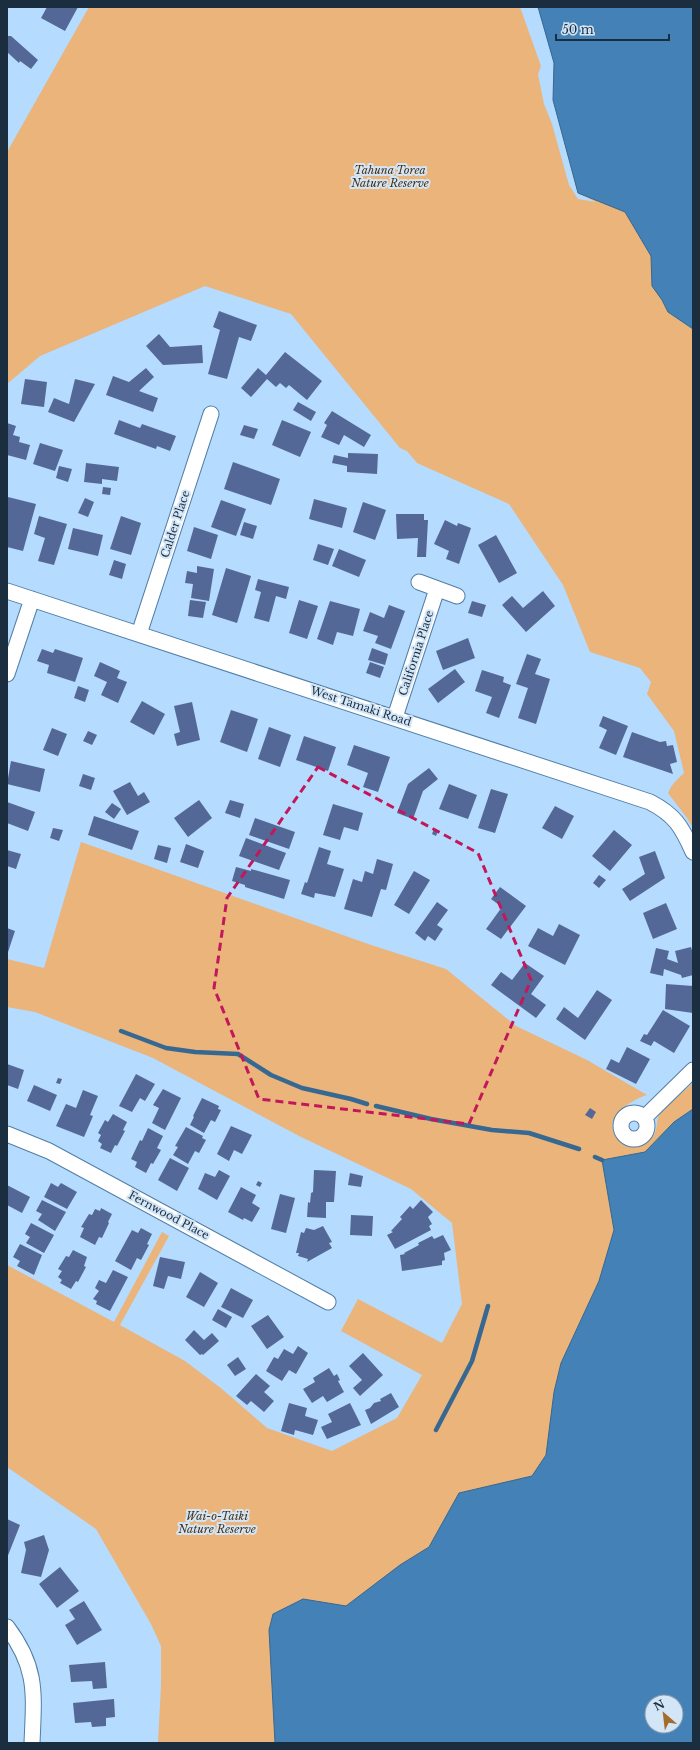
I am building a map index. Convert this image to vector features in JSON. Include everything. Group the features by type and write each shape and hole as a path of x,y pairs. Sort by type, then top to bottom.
{"street":[{"name":"Calder Place","path":"139,634 210,414"},
{"path":"419,582 457,596"},
{"name":"California Place","path":"394,717 437,589"},
{"name":"West Tāmaki Road","path":"7,591 650,802 669,813 677,822 685,834 693,852"},
{"path":"7,674 32,599"},
{"path":"644,1118 693,1070"},
{"name":"Fernwood Place","path":"7,1134 56,1155 328,1302"},
{"path":"7,1626 25,1654 31,1676 34,1696 32,1743"}],"highlighted area":[{"path":"318,767 478,853 531,980 469,1124 259,1099 214,988 227,898"}],"green space":[{"name":"Tahuna Torea Nature Reserve","path":"89,7 520,7 541,66 538,74 544,104 552,124 569,185 578,199 596,202 578,193 553,100 554,63 538,7 693,7 693,828 668,793 673,784 684,773 674,731 647,694 651,682 640,668 590,652 563,585 509,504 417,463 407,451 400,448 291,314 205,286 40,356 7,384 7,152"},
{"name":"Wai-o-Taiki Nature Reserve","path":"81,842 371,945 446,969 516,1026 587,1060 647,1095 640,1097 626,1105 615,1117 613,1123 613,1130 617,1137 632,1147 645,1143 651,1138 655,1133 660,1113 693,1083 693,1743 158,1743 161,1686 161,1646 151,1624 96,1529 7,1467 7,1265 114,1322 162,1232 169,1236 120,1325 185,1361 222,1389 267,1428 332,1451 397,1418 422,1375 341,1331 358,1299 442,1343 462,1304 452,1223 411,1189 301,1137 153,1058 35,1012 7,1007 7,959 44,968"}],"water":[{"path":"538,7 693,7 693,329 668,312 652,286 651,256 625,212 578,193 553,100 554,63"},
{"path":"693,1109 693,1743 275,1743 269,1630 273,1614 303,1599 346,1606 400,1565 429,1547 459,1493 532,1476 546,1455 554,1392 561,1363 599,1281 614,1230 602,1160 645,1152 674,1122"}],"building":[{"path":"47,7 78,7 65,31 41,18"},
{"path":"7,36 11,36 38,60 31,69 20,61 19,63 7,52"},
{"path":"219,311 257,325 251,341 239,337 227,379 208,374 220,330 213,327"},
{"path":"159,334 170,347 202,345 203,363 163,365 146,346"},
{"path":"285,352 322,381 307,400 289,385 286,388 280,383 276,387 267,379 251,397 241,388 258,368 266,375"},
{"path":"146,368 154,377 139,391 158,398 153,412 106,395 113,376 129,382"},
{"path":"25,379 47,382 44,407 21,404"},
{"path":"75,379 95,384 74,422 48,412 54,398 69,404"},
{"path":"298,402 316,412 311,421 293,410"},
{"path":"332,411 371,435 364,447 344,435 339,445 321,437 327,425 324,423"},
{"path":"119,420 140,428 142,424 176,436 170,451 157,446 156,449 114,434"},
{"path":"282,420 311,432 300,457 272,445"},
{"path":"7,423 16,426 13,435 20,437 19,442 30,445 26,460 7,455"},
{"path":"244,425 258,429 254,439 240,435"},
{"path":"40,443 63,450 55,471 33,464"},
{"path":"348,453 378,454 377,474 347,472 347,466 332,463 334,455 348,458"},
{"path":"233,462 280,479 271,505 224,489"},
{"path":"86,463 119,467 117,481 102,479 102,484 84,482"},
{"path":"59,466 72,469 68,482 56,478"},
{"path":"103,487 111,488 110,495 102,494"},
{"path":"8,497 36,504 23,551 7,547"},
{"path":"85,498 94,502 88,517 78,513"},
{"path":"314,499 347,508 342,528 309,519"},
{"path":"221,500 246,509 236,536 211,527"},
{"path":"363,502 386,510 375,540 353,532"},
{"path":"396,514 424,514 424,520 428,520 426,557 417,557 418,538 397,539"},
{"path":"39,516 67,524 54,565 38,561 45,538 34,534"},
{"path":"121,516 141,523 131,555 110,549"},
{"path":"445,520 457,526 458,523 471,528 459,564 446,559 449,551 434,544"},
{"path":"244,522 257,526 253,539 240,535"},
{"path":"194,527 218,535 211,559 187,551"},
{"path":"73,528 103,535 98,556 68,549"},
{"path":"496,535 517,573 499,583 478,545"},
{"path":"318,544 334,549 328,565 313,560"},
{"path":"339,549 366,560 359,577 332,566"},
{"path":"114,560 126,564 122,579 109,575"},
{"path":"197,566 214,569 209,601 191,598 193,584 185,583 187,571 197,573"},
{"path":"226,568 251,576 237,623 212,615"},
{"path":"258,579 289,587 286,599 276,596 269,622 254,618 261,592 255,590"},
{"path":"543,591 555,606 526,632 502,605 512,596 523,608"},
{"path":"190,600 206,602 203,618 188,616"},
{"path":"299,600 318,606 307,639 289,633"},
{"path":"330,601 360,609 353,636 337,632 333,645 317,639"},
{"path":"472,601 486,605 482,617 468,613"},
{"path":"389,605 405,611 391,649 375,643 378,636 363,631 370,612 384,618"},
{"path":"468,638 475,658 443,670 436,651"},
{"path":"372,648 388,654 385,665 368,660"},
{"path":"42,649 53,653 55,649 83,658 75,682 47,673 49,665 37,661"},
{"path":"527,654 541,659 535,674 550,679 536,724 518,718 528,688 516,684"},
{"path":"100,662 120,671 117,678 127,682 118,703 101,695 107,682 94,676"},
{"path":"370,662 384,667 380,678 366,673"},
{"path":"455,669 465,682 438,703 428,689"},
{"path":"482,670 504,677 503,682 511,685 499,718 486,713 492,697 475,691"},
{"path":"78,686 89,690 85,702 74,698"},
{"path":"142,701 165,714 154,735 130,722"},
{"path":"192,702 200,740 177,746 174,734 180,732 174,706"},
{"path":"231,710 258,719 247,752 220,742"},
{"path":"603,716 628,726 616,755 599,748 607,730 599,726"},
{"path":"269,727 291,735 280,767 258,759"},
{"path":"52,728 67,734 58,756 43,750"},
{"path":"88,731 97,735 92,745 83,741"},
{"path":"632,732 660,742 666,741 667,746 673,745 677,762 670,764 673,774 623,757"},
{"path":"304,736 336,747 328,771 296,760"},
{"path":"354,745 390,757 378,792 363,787 368,773 347,765"},
{"path":"11,761 45,769 40,792 7,784"},
{"path":"429,768 438,779 423,791 413,819 397,813 408,784"},
{"path":"83,774 95,778 91,790 79,786"},
{"path":"130,782 138,796 144,792 150,802 127,815 113,791"},
{"path":"449,784 477,795 468,819 439,809"},
{"path":"491,789 508,794 495,833 478,828"},
{"path":"199,800 212,818 188,837 174,818"},
{"path":"230,800 244,804 240,818 225,813"},
{"path":"7,802 35,812 28,831 7,823"},
{"path":"112,803 121,809 114,819 105,812"},
{"path":"333,804 363,813 358,831 344,827 340,840 323,835"},
{"path":"555,806 574,816 562,839 542,828"},
{"path":"94,816 139,831 132,850 88,835"},
{"path":"255,818 295,832 289,849 249,835"},
{"path":"53,828 63,830 59,841 50,838"},
{"path":"434,829 438,831 436,836 432,834"},
{"path":"614,830 632,845 610,871 592,856"},
{"path":"246,838 286,853 279,870 239,856"},
{"path":"186,844 204,851 198,868 180,862"},
{"path":"158,845 171,848 167,863 154,859"},
{"path":"319,847 331,851 327,864 344,869 335,897 315,893 314,898 301,894 305,882 307,883"},
{"path":"7,850 21,854 16,869 7,866"},
{"path":"655,851 665,878 630,901 622,889 645,874 639,857"},
{"path":"377,859 393,864 386,890 381,889 372,917 344,909 353,879 362,882 365,871 373,874"},
{"path":"236,867 251,871 251,869 290,880 284,899 245,887 245,885 232,881"},
{"path":"414,871 430,880 409,914 394,905"},
{"path":"599,875 606,880 599,888 593,883"},
{"path":"500,887 526,906 501,939 486,929 502,907 491,899"},
{"path":"437,902 448,910 437,925 443,929 435,941 428,936 425,941 415,933"},
{"path":"666,903 677,929 653,939 643,913"},
{"path":"559,924 580,935 565,965 528,946 538,928 553,936"},
{"path":"7,928 15,931 7,955"},
{"path":"691,947 693,954 693,975 682,978 681,975 664,969 663,976 650,973 656,948 669,951 667,959 678,963 675,951"},
{"path":"525,963 544,976 531,994 546,1005 536,1018 491,985 501,972 512,980"},
{"path":"666,984 693,986 693,1013 665,1009"},
{"path":"597,990 612,1000 585,1040 556,1019 564,1007 578,1018"},
{"path":"663,1010 690,1026 674,1053 654,1041 651,1046 640,1041 644,1034 647,1035"},
{"path":"627,1047 650,1059 636,1084 606,1069 611,1059 619,1063"},
{"path":"7,1064 24,1070 18,1089 7,1085"},
{"path":"136,1074 155,1084 145,1101 140,1098 132,1112 119,1106"},
{"path":"58,1078 62,1079 60,1084 56,1083"},
{"path":"34,1085 57,1095 50,1111 27,1101"},
{"path":"163,1089 181,1098 165,1130 152,1123 159,1108 153,1105"},
{"path":"83,1090 98,1096 90,1115 93,1116 84,1137 56,1126 66,1104 76,1108"},
{"path":"202,1098 219,1106 218,1109 221,1110 215,1122 211,1120 204,1133 190,1125"},
{"path":"590,1108 596,1112 592,1119 585,1115"},
{"path":"113,1114 127,1122 123,1130 125,1131 117,1146 115,1145 111,1153 100,1148 102,1144 98,1141 101,1135 98,1133 105,1120 108,1122"},
{"path":"231,1126 252,1135 242,1154 234,1150 229,1161 217,1154"},
{"path":"186,1127 203,1136 202,1138 206,1140 199,1153 195,1151 188,1164 173,1155 178,1147 175,1146"},
{"path":"148,1128 163,1136 157,1148 161,1150 153,1164 151,1163 146,1173 135,1167 137,1162 131,1159 140,1140 142,1141"},
{"path":"170,1158 189,1168 177,1191 158,1180"},
{"path":"219,1170 230,1176 217,1200 198,1189 205,1173 215,1177"},
{"path":"314,1170 336,1171 334,1202 326,1202 326,1218 307,1217 308,1202 310,1203 311,1193 313,1192"},
{"path":"350,1173 363,1176 361,1187 348,1185"},
{"path":"258,1181 262,1183 260,1187 256,1185"},
{"path":"51,1183 58,1187 61,1183 77,1192 67,1209 44,1197"},
{"path":"7,1185 30,1197 22,1213 7,1205"},
{"path":"241,1187 256,1195 252,1203 260,1208 252,1222 244,1218 243,1220 228,1212"},
{"path":"280,1194 295,1198 286,1233 271,1229"},
{"path":"42,1200 66,1212 55,1231 38,1220 42,1214 36,1211"},
{"path":"421,1200 433,1212 428,1217 432,1224 429,1226 431,1230 395,1249 387,1235 393,1232 391,1231 402,1219 400,1217 410,1206 413,1209"},
{"path":"101,1208 112,1214 102,1238 99,1237 95,1245 80,1237 84,1228 81,1227 89,1214 92,1215 95,1209 100,1211"},
{"path":"351,1215 373,1216 372,1236 350,1235"},
{"path":"31,1223 54,1235 44,1253 26,1243 30,1237 25,1234"},
{"path":"323,1226 332,1242 329,1243 332,1248 307,1262 308,1259 298,1256 299,1253 296,1253 301,1232 304,1233 306,1228 314,1230"},
{"path":"141,1228 152,1234 147,1244 149,1245 141,1260 137,1258 131,1270 115,1261 132,1230 138,1233"},
{"path":"443,1235 451,1250 444,1253 445,1260 442,1261 442,1265 402,1271 400,1255 405,1254 404,1253 419,1245 418,1243 432,1236 434,1239"},
{"path":"20,1244 42,1255 34,1275 17,1266 20,1261 13,1257"},
{"path":"73,1250 87,1257 84,1266 86,1267 78,1282 76,1281 71,1289 60,1283 62,1280 58,1277 62,1271 58,1269 66,1256 69,1257"},
{"path":"160,1257 185,1262 181,1279 168,1276 164,1289 153,1286"},
{"path":"113,1270 128,1277 110,1311 96,1304 97,1301 93,1299 99,1291 95,1288 99,1280 106,1283"},
{"path":"200,1272 218,1283 204,1307 186,1297"},
{"path":"231,1288 253,1300 243,1318 221,1307"},
{"path":"218,1309 232,1317 226,1328 212,1320"},
{"path":"268,1315 284,1337 267,1349 251,1326"},
{"path":"194,1330 204,1340 212,1333 219,1341 203,1355 200,1355 185,1340"},
{"path":"298,1346 308,1353 296,1374 289,1370 282,1381 266,1371 274,1357 278,1359 284,1349 293,1354"},
{"path":"363,1353 383,1375 360,1396 353,1388 362,1380 349,1366"},
{"path":"238,1357 246,1369 235,1376 227,1365"},
{"path":"329,1368 334,1376 337,1374 340,1380 338,1381 344,1392 327,1402 323,1396 312,1403 303,1389 315,1382 313,1378"},
{"path":"256,1374 270,1386 264,1392 274,1401 264,1412 251,1401 247,1405 236,1396"},
{"path":"391,1393 399,1407 371,1424 365,1410 370,1408 374,1403 381,1401 380,1399"},
{"path":"289,1403 307,1408 305,1416 318,1420 313,1435 295,1430 294,1435 281,1431"},
{"path":"350,1403 361,1425 327,1439 321,1427 332,1422 328,1414"},
{"path":"7,1519 20,1525 7,1558"},
{"path":"44,1535 49,1550 41,1577 21,1573 26,1550 24,1542"},
{"path":"60,1567 79,1591 57,1608 39,1584"},
{"path":"84,1601 102,1630 77,1645 65,1625 75,1619 69,1610"},
{"path":"105,1662 107,1688 93,1689 92,1681 71,1682 69,1665"},
{"path":"114,1699 115,1717 106,1718 106,1726 92,1727 91,1722 75,1723 73,1703"}],"waterway":[{"path":"121,1031 166,1048 195,1052 238,1054 271,1075 302,1088 367,1104"},
{"path":"376,1106 431,1119 492,1130 529,1133 579,1149"},
{"path":"595,1157 602,1160"},
{"path":"436,1430 472,1361 488,1306"}]}
